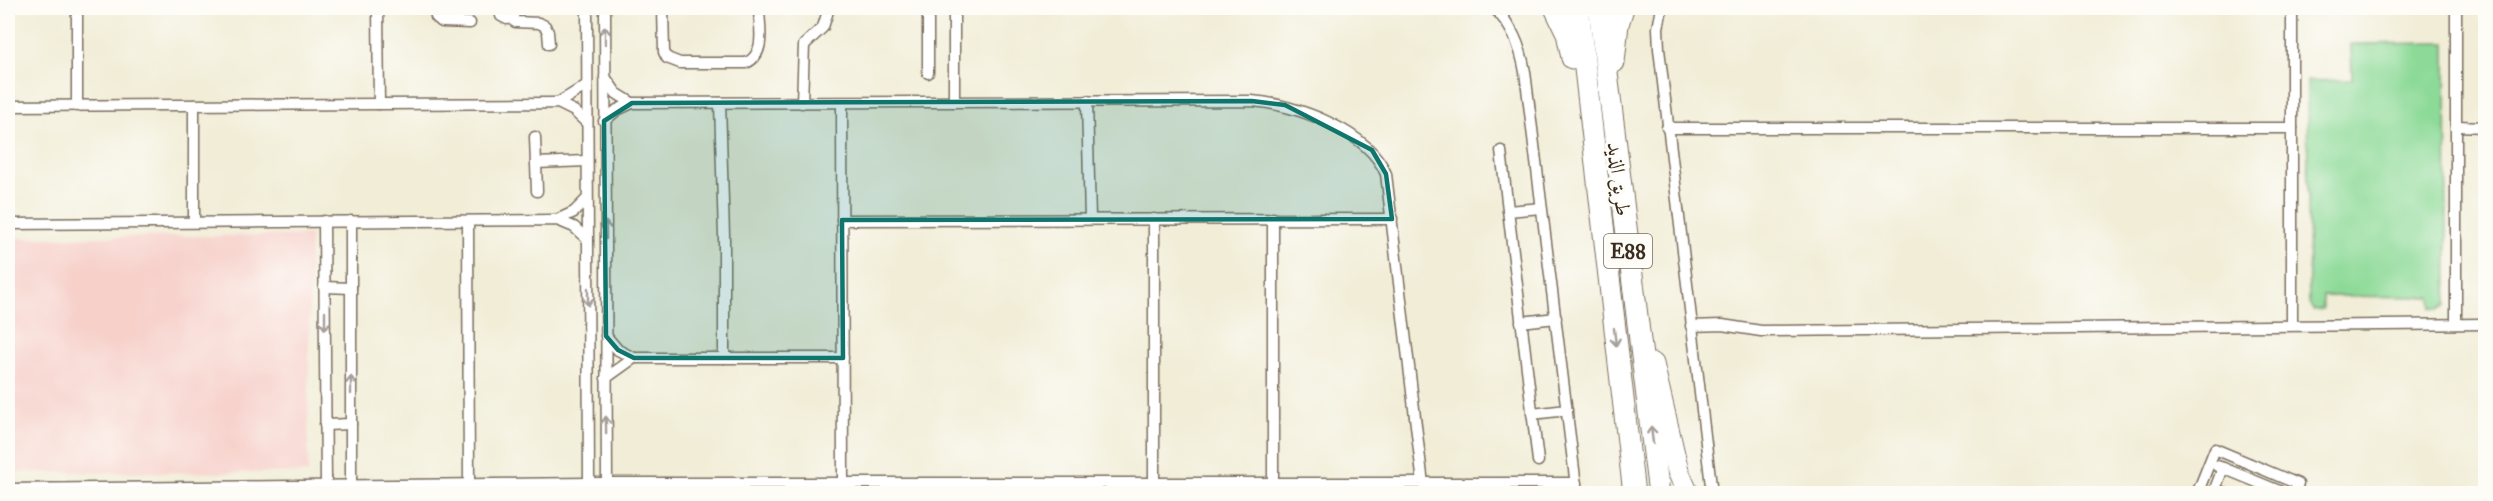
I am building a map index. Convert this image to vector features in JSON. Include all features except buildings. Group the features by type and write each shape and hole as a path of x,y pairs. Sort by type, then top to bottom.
{"highway":[{"path":"1555,8 1567,33 1572,57 1592,215 1611,306"},
{"name":"طريق الذيد","path":"1578,8 1634,494"},
{"name":"طريق الذيد","path":"1599,8 1659,494"},
{"path":"1623,8 1614,48 1615,74 1634,235 1635,304"},
{"path":"1639,334 1652,360 1678,471 1688,494"}],"street":[{"path":"77,8 77,106"},
{"path":"378,8 379,104"},
{"path":"435,8 436,17 442,22 470,23"},
{"path":"500,8 501,16 513,13 515,22 545,26 549,44"},
{"path":"587,8 589,483"},
{"path":"605,8 607,483"},
{"path":"663,8 664,52 667,58 680,63 746,63 752,60 760,49 759,8"},
{"path":"802,103 804,45 823,27 829,8"},
{"path":"928,8 928,73"},
{"path":"954,8 954,102"},
{"path":"8,489 469,485 488,489 589,483 708,489 843,485 1154,484 1423,484 1577,488 1522,55 1508,24 1494,8"},
{"path":"1662,8 1658,28 1667,128 1712,494"},
{"path":"2292,8 2292,325"},
{"path":"2456,8 2456,324"},
{"path":"605,76 616,93 632,103"},
{"path":"558,103 587,85"},
{"path":"604,122 617,110 632,103 842,104 1252,100 1285,105 1301,111 1357,139 1372,150 1386,174 1423,484"},
{"path":"1087,101 1090,219"},
{"path":"8,106 558,103 574,111 587,123"},
{"path":"720,103 724,236 724,358"},
{"path":"842,104 843,485"},
{"path":"194,105 194,221"},
{"path":"2456,126 2486,127"},
{"path":"1667,128 2292,128"},
{"path":"535,137 537,191"},
{"path":"1501,151 1538,461"},
{"path":"536,163 587,161"},
{"path":"557,220 574,212 587,199"},
{"path":"1508,212 1541,208"},
{"path":"1273,218 1273,484"},
{"path":"1154,219 1154,484"},
{"path":"842,220 1392,219"},
{"path":"468,220 469,485"},
{"path":"8,224 557,220 574,227 587,239"},
{"path":"324,221 326,485"},
{"path":"351,221 351,485"},
{"path":"324,287 351,288"},
{"path":"1521,322 1556,318"},
{"path":"1691,326 1722,325 1761,331 2486,324"},
{"path":"606,336 618,350 634,358 843,358"},
{"path":"606,378 634,358"},
{"path":"1532,414 1567,410"},
{"path":"325,425 351,424"},
{"path":"2197,494 2215,449 2298,484 2294,494"},
{"path":"2210,464 2279,491 2278,494"},
{"path":"2223,468 2215,489 2227,494"}],"highlighted area":[{"path":"1252,101 1285,105 1372,150 1386,174 1392,219 842,220 843,358 634,358 618,350 606,336 604,121 632,103"}],"shaded area":[{"path":"310,235 308,473 13,472 8,465 8,244 16,238"}],"green space":[{"path":"2446,43 2447,305 2440,309 2431,308 2431,297 2323,296 2323,309 2313,310 2309,303 2307,81 2352,80 2351,44"}]}
